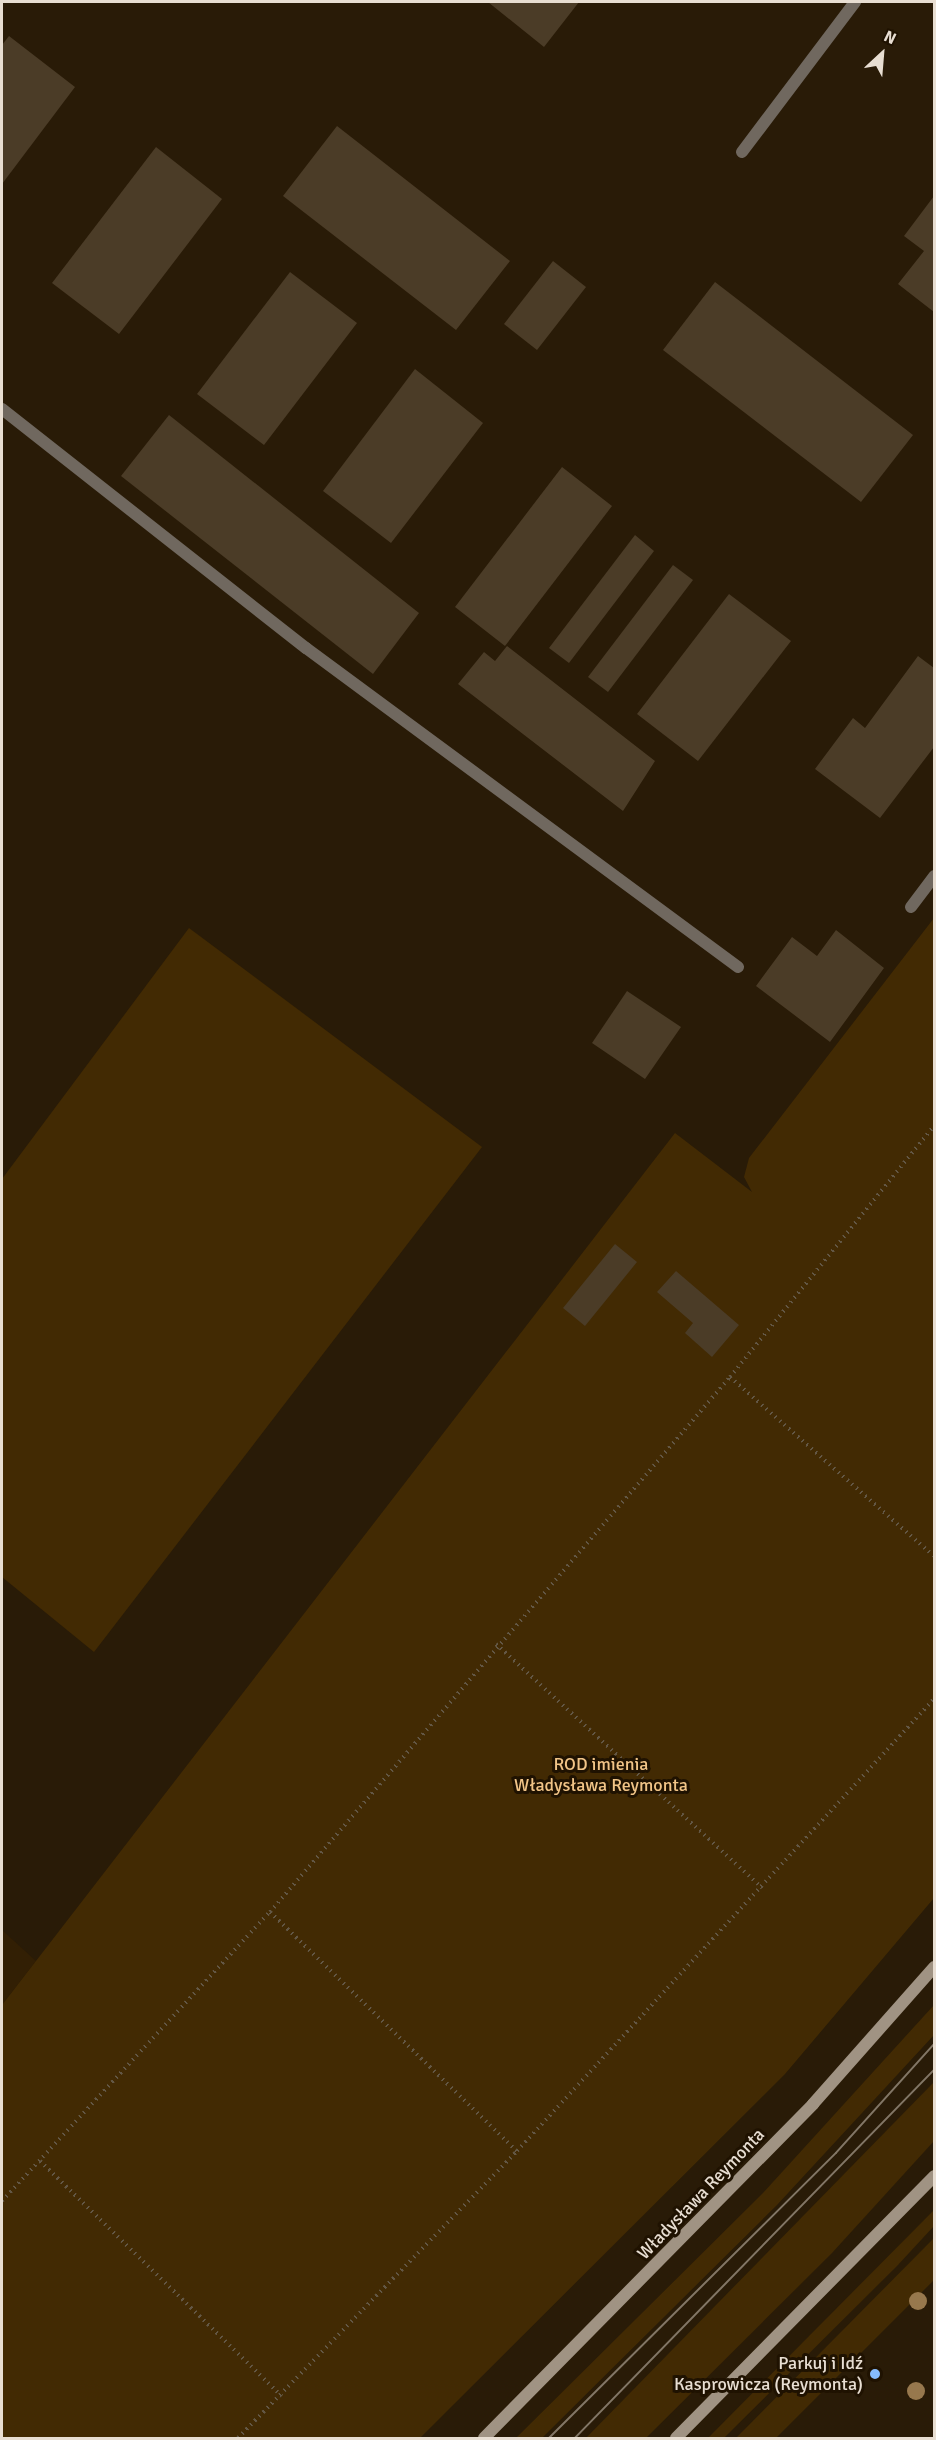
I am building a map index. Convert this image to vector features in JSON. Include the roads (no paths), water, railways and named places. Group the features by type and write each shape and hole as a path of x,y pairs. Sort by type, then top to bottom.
{"main road":[{"name":"Władysława Reymonta","path":"484,2439 805,2113 934,1967"},
{"path":"676,2439 934,2176"}],"street":[{"path":"742,152 855,2"},
{"path":"2,409 306,648 738,967"},
{"path":"911,907 934,876"}],"tram line":[{"path":"549,2438 836,2153 934,2044"},
{"path":"575,2438 934,2070"}],"place":[{"name":"Parkuj i Idź Kasprowicza (Reymonta)","path":"875,2374"}],"park label":[{"name":"ROD imienia Władysława Reymonta","path":"601,1775"}]}
